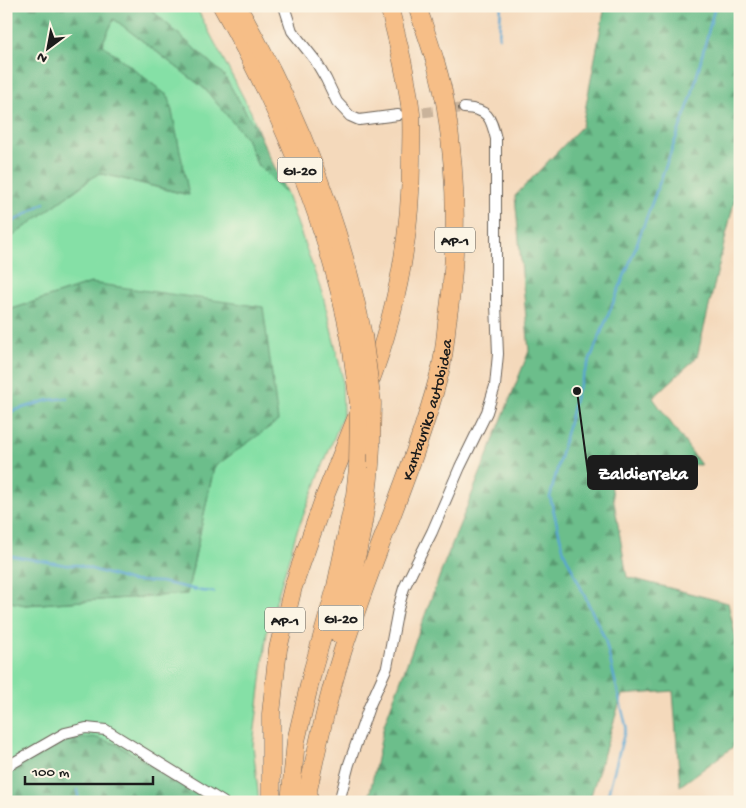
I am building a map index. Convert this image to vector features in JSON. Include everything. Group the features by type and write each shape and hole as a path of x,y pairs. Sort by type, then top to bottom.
{"highway":[{"name":"GI-20","path":"222,6 242,42 278,117 306,185 330,256 344,308 357,340 358,468 354,503 336,591 313,669 296,741 290,802"},
{"name":"GI-20","path":"237,6 286,103 316,175 347,266 357,340 372,403 368,487 352,578 317,706 308,796"},
{"name":"AP-1","path":"270,802 271,714 278,649 293,587 325,496 381,356 401,279 411,199 411,116 402,53 389,6"},
{"name":"Kantauriko autobidea","path":"308,796 324,710 350,626 408,473 440,373 453,286 456,211 446,107 430,44 417,6"}],"street":[{"path":"284,6 292,31 315,60 338,102 350,116 360,120 398,115"},
{"path":"339,802 349,764 369,707 386,667 404,588 487,412 495,386 498,354 496,139 488,117 479,109 464,108"},
{"path":"6,767 65,733 86,728 106,730 223,802"}],"green space":[{"path":"6,6 147,6 223,74 260,136 287,194 257,164 246,138 205,89 114,19 102,44 169,97 189,195 99,173 6,241"},
{"path":"147,6 196,7 251,112 260,136 223,74"},
{"path":"605,6 740,6 740,177 697,357 653,398 701,465 607,461 627,577 728,603 740,657 740,742 680,786 673,691 622,695 589,802 368,802 384,725 444,564 529,351 515,196 582,126"},
{"path":"114,19 205,89 246,138 257,164 287,194 323,296 342,375 343,415 296,534 267,632 253,745 259,802 211,802 116,744 6,771 6,601 26,605 187,594 214,467 278,420 91,283 6,311 6,241 99,173 188,195 169,97 102,44"},
{"path":"91,283 263,307 278,421 214,467 187,594 25,605 6,601 6,311"},
{"path":"94,737 116,744 211,802 6,802 6,771 66,741"}],"waterway":[{"path":"499,37 501,6"},
{"path":"606,802 626,726 605,639 564,552 550,497 577,391 630,262 691,98 715,6"},
{"path":"6,226 44,203"},
{"path":"6,413 49,400 67,398"},
{"path":"6,555 66,565 78,565 131,581 161,582 214,592"},
{"path":"78,790 78,802"}],"tunnel":[{"path":"408,114 464,108"}],"place":[{"name":"Zaldierreka","path":"577,391"}]}
